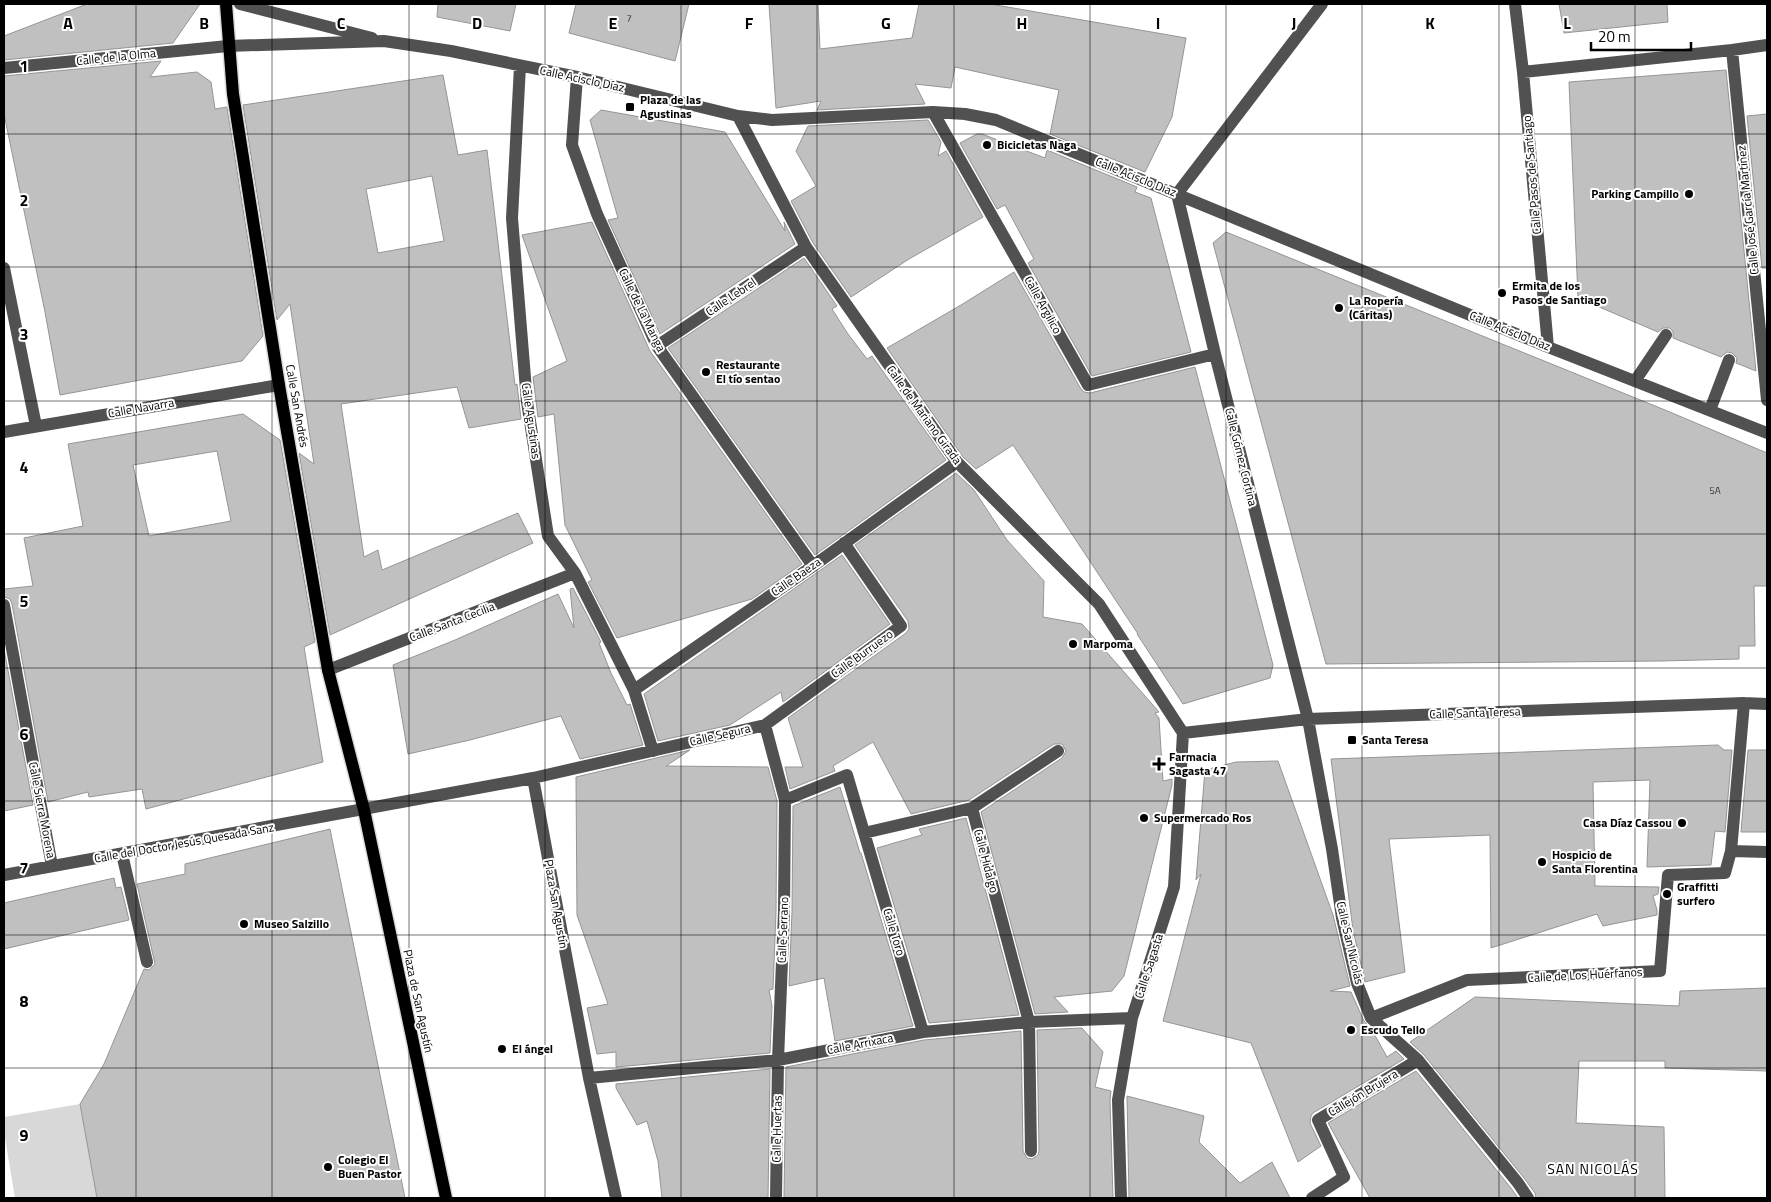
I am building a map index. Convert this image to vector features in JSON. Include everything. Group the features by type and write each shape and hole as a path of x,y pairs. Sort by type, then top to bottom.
{"main road":[{"name":"Calle San Andrés","path":"226,4 233,94 279,385 328,670 364,810"},
{"name":"Plaza de San Agustín","path":"364,810 446,1198"}],"street":[{"name":"Calle Acisclo Díaz","path":"240,4 384,41 451,51 577,77 738,116 772,120 933,112 965,114 996,120 1548,347 1767,433"},
{"path":"1177,194 1322,4"},
{"name":"Calle Pasos de Santiago","path":"1515,4 1548,347"},
{"name":"Calle Acisclo Díaz","path":"228,46 384,41"},
{"path":"1523,72 1767,45"},
{"name":"Calle de la Olma","path":"4,68 228,46"},
{"name":"Calle José García Martínez","path":"1732,50 1767,400"},
{"name":"Calle Agustinas","path":"520,66 512,218 527,402 548,536 576,574 634,690 653,750"},
{"name":"Calle de La Manga","path":"577,77 572,145 597,214 657,346 813,566"},
{"name":"Calle Argilico","path":"933,112 1088,385 1215,354"},
{"name":"Calle de Mariano Girada","path":"738,116 806,247 957,462 1099,604 1183,733"},
{"name":"Calle Gómez Cortina","path":"1177,194 1215,354 1308,719"},
{"name":"Calle Lebrel","path":"657,346 806,247"},
{"path":"4,268 36,426"},
{"path":"1635,381 1666,335"},
{"path":"1710,410 1729,360"},
{"name":"Calle Navarra","path":"4,432 279,385"},
{"name":"Calle Baeza","path":"634,690 813,566 957,462"},
{"name":"Calle Burruezo","path":"766,725 901,626 844,543"},
{"name":"Calle Santa Cecilia","path":"328,670 576,574"},
{"name":"Calle Sierra Morena","path":"4,606 52,866"},
{"path":"1744,703 1731,851 1767,852"},
{"name":"Calle Santa Teresa","path":"1183,733 1308,719 1744,703 1767,704"},
{"name":"Calle San Nicolás","path":"1308,719 1332,849 1342,918 1357,983 1372,1018 1418,1060 1518,1183 1528,1198"},
{"name":"Calle Segura","path":"533,778 766,725 785,800"},
{"name":"Calle Sagasta","path":"1121,1198 1118,1100 1132,1018 1174,887 1183,733"},
{"path":"785,800 846,775 864,833 972,808 1058,751"},
{"path":"364,810 533,778"},
{"name":"Plaza San Agustín","path":"533,778 589,1078 616,1198"},
{"name":"Calle Serrano","path":"778,1060 784,912 785,800"},
{"name":"Calle Hidalgo","path":"972,808 1030,1022 1031,1152"},
{"name":"Calle del Doctor Jesús Quesada Sanz","path":"4,876 364,810"},
{"name":"Calle Toro","path":"864,833 923,1032"},
{"name":"Calle de Los Huérfanos","path":"1372,1018 1467,980 1660,971 1668,875 1725,873 1731,851"},
{"path":"122,854 147,962"},
{"name":"Calle Arrixaca","path":"589,1078 778,1060 923,1032 1030,1022 1132,1018"},
{"name":"Calle Huertas","path":"776,1198 778,1060"},
{"name":"Callejón Brujera","path":"1312,1198 1344,1176 1318,1120 1418,1060"}],"shaded area":[{"path":"80,1104 97,1198 15,1198 4,1132 4,1117"}],"building":[{"path":"87,4 200,4 173,43 4,60 4,36"},
{"path":"438,4 516,4 510,31 437,17"},
{"path":"576,4 689,4 675,61 569,33"},
{"path":"769,4 818,4 820,49 912,38 919,4 990,4 1186,38 1172,117 1145,172 1050,134 1059,90 955,67 951,88 915,84 925,104 817,110 821,101 776,108"},
{"path":"1559,4 1667,4 1668,22 1564,33"},
{"path":"161,61 150,77 197,72 211,82 215,109 227,107 263,336 242,361 60,395 45,312 4,114 4,76"},
{"path":"1726,70 1756,371 1736,363 1737,358 1732,353 1727,352 1721,357 1673,338 1673,332 1670,328 1663,328 1658,332 1578,298 1569,82"},
{"path":"443,75 458,155 487,150 515,385 517,384 521,419 469,428 457,387 341,404 364,557 378,550 382,570 518,513 533,543 330,635 299,453 314,464 290,304 277,320 243,105","holes":["432,176 444,241 378,253 366,189"]},
{"path":"601,110 725,132 785,231 784,222 795,244 660,334 608,220 618,218 590,120"},
{"path":"1767,114 1767,268 1762,268 1747,116"},
{"path":"928,120 941,142 938,156 946,151 983,217 909,259 851,297 813,243 791,201 816,186 796,151 808,126"},
{"path":"977,134 982,134 1045,158 1047,150 1137,187 1135,192 1151,198 1191,352 1092,376 1028,263 1034,259 1005,205 997,209 960,143"},
{"path":"592,222 650,351 802,564 752,599 617,638 588,582 592,580 565,525 554,414 538,417 533,377 567,361 522,235"},
{"path":"1226,232 1767,453 1767,586 1754,586 1755,646 1739,646 1739,659 1326,664 1213,243"},
{"path":"804,258 837,306 832,309 848,334 867,359 872,356 946,460 815,555 668,348"},
{"path":"1014,272 1084,392 1090,393 1195,367 1273,665 1270,678 1183,704 1013,445 976,469 963,457 887,348"},
{"path":"243,414 280,440 315,642 304,647 323,762 146,809 142,789 89,797 88,792 48,802 12,604 10,599 4,597 4,589 33,586 24,538 83,526 68,444","holes":["217,451 231,521 149,536 133,465"]},
{"path":"956,473 974,490 1007,540 1044,581 1043,617 1082,624 1159,712 1155,713 1159,718 1163,781 1172,779 1172,785 1124,976 1112,991 1054,997 1068,1012 1035,1014 981,812 1062,758 1066,751 1062,744 1054,744 969,800 911,814 873,742 833,766 835,771 790,789 785,767 803,767 788,718 909,629 908,621 855,545"},
{"path":"842,555 890,624 783,702 781,692 730,725 658,741 644,694"},
{"path":"573,588 601,642 599,643 611,673 627,705 630,704 643,745 580,759 561,716 408,754 393,665 455,640 558,594 574,628 570,589"},
{"path":"4,649 33,805 4,811"},
{"name":"Hospicio de Santa Florentina","path":"1718,745 1724,750 1732,750 1725,832 1715,831 1711,865 1647,867 1650,780 1593,782 1595,886 1659,887 1658,894 1653,896 1657,915 1603,926 1597,914 1491,948 1490,835 1389,839 1405,972 1365,982 1353,930 1331,759"},
{"path":"690,750 666,766 768,767 777,801 773,989 769,990 772,1006 770,1053 616,1067 616,1052 597,1054 587,1008 608,1004 577,915 576,777"},
{"path":"1748,750 1767,750 1767,832 1741,832"},
{"path":"1278,761 1333,915 1350,986 1330,991 1351,992 1364,1021 1372,1030 1387,1057 1396,1051 1404,1059 1313,1113 1310,1123 1321,1146 1298,1162 1251,1043 1163,1021 1201,874 1196,880 1205,770 1236,762"},
{"path":"840,787 913,1026 835,1041 824,978 789,986 793,806"},
{"path":"966,818 1019,1015 929,1023 877,848 922,835 919,829"},
{"path":"330,829 405,1198 97,1198 80,1104 104,1064 144,969 149,970 155,964 137,884 185,874 185,864"},
{"path":"114,878 116,888 121,887 129,920 4,949 4,903"},
{"path":"1767,988 1767,1071 1665,1068 1665,1061 1579,1061 1576,1123 1664,1127 1665,1198 1536,1198 1535,1193 1524,1178 1424,1055 1410,1042 1475,997 1679,1006 1680,991"},
{"path":"1082,1028 1103,1052 1095,1087 1111,1091 1113,1198 784,1198 786,1067 924,1040 1021,1031 1023,1151 1027,1158 1032,1159 1038,1155 1039,1151 1037,1030"},
{"path":"770,1069 768,1198 662,1198 658,1161 647,1121 637,1125 616,1088 616,1084"},
{"path":"1416,1071 1518,1198 1370,1198 1328,1123"},
{"path":"1127,1096 1204,1116 1199,1142 1240,1183 1272,1162 1290,1198 1129,1198"}],"place":[{"name":"Plaza de las Agustinas","path":"630,107"},
{"name":"Bicicletas Naga","path":"987,145"},
{"name":"Parking Campillo","path":"1689,194"},
{"name":"Ermita de los Pasos de Santiago","path":"1502,293"},
{"name":"La Ropería (Cáritas)","path":"1339,308"},
{"name":"Restaurante El tío sentao","path":"706,372"},
{"name":"Marpoma","path":"1073,644"},
{"name":"Santa Teresa","path":"1352,740"},
{"name":"Farmacia Sagasta 47","path":"1159,764"},
{"name":"Supermercado Ros","path":"1144,818"},
{"name":"Casa Díaz Cassou","path":"1682,823"},
{"name":"Hospicio de Santa Florentina","path":"1542,862"},
{"name":"Graffitti surfero","path":"1667,894"},
{"name":"Museo Salzillo","path":"244,924"},
{"name":"Escudo Tello","path":"1351,1030"},
{"name":"El ángel","path":"502,1049"},
{"name":"Colegio El Buen Pastor","path":"328,1167"}],"district":[{"name":"SAN NICOLÁS","path":"1593,1169"}]}
